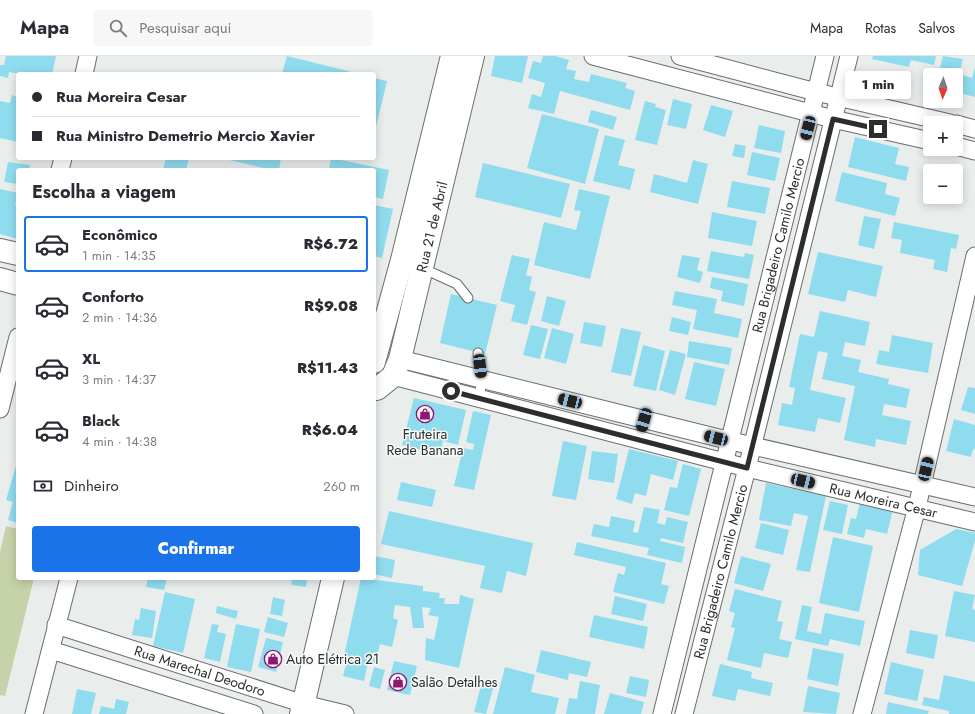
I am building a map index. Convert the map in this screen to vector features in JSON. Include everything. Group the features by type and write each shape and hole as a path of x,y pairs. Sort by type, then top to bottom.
{"street":[{"path":"84,72 88,56"},
{"name":"Rua 21 de Abril","path":"413,264 452,56"},
{"name":"Rua 21 de Abril","path":"380,371 413,264 473,56"},
{"path":"593,56 643,62 811,113 923,138"},
{"path":"680,56 816,92 923,117"},
{"name":"Rua Brigadeiro Camilo Mercio","path":"662,714 731,441 825,56"},
{"name":"Rua Brigadeiro Camilo Mercio","path":"684,714 747,468 849,56"},
{"path":"907,135 912,114"},
{"path":"963,126 975,129"},
{"path":"963,148 975,151"},
{"path":"0,250 16,254"},
{"path":"862,714 917,507 975,256"},
{"path":"772,272 795,275"},
{"path":"0,279 16,283"},
{"path":"0,409 16,345"},
{"name":"Rua Moreira Cesar","path":"380,371 481,379 731,441 922,484 975,498"},
{"name":"Rua Moreira Cesar","path":"380,371 480,399 725,463 917,507 975,522"},
{"path":"638,440 644,420"},
{"path":"831,487 837,465"},
{"path":"34,714 68,580"},
{"path":"303,709 333,580"},
{"name":"Rua Marechal Deodoro","path":"56,625 303,709 345,714"},
{"path":"684,626 706,629"},
{"name":"Rua Marechal Deodoro","path":"51,650 254,714"}],"lane":[{"path":"413,264 457,284 468,298"},
{"path":"478,353 481,379 480,399"}],"green space":[{"path":"6,526 16,528 16,580 34,580 5,696 0,695 0,552"}],"building":[{"path":"6,56 56,56 52,72 16,72 16,73 9,72 8,78 0,76 0,65 4,65"},
{"path":"287,56 352,72 283,72"},
{"path":"495,56 528,56 522,83 491,76"},
{"path":"543,56 555,56 569,60 566,69 576,71 574,79 589,82 591,74 627,83 625,88 635,91 630,110 560,91 554,114 528,108 532,94 541,97 545,83 528,78 533,61 541,63"},
{"path":"873,56 936,56 934,65 911,60 909,67 872,59"},
{"path":"943,56 963,59 961,68 940,68"},
{"path":"975,67 975,97 963,94 963,75 972,78"},
{"path":"376,78 387,81 376,127"},
{"path":"12,95 16,96 16,142 0,138 0,101 10,103"},
{"path":"673,99 692,104 686,129 667,125"},
{"path":"645,101 656,104 655,107 666,110 657,145 635,140"},
{"path":"711,105 733,111 725,137 703,130"},
{"path":"591,110 617,117 613,130 588,122"},
{"path":"542,114 599,129 585,184 527,168"},
{"path":"759,125 785,131 781,153 754,148"},
{"path":"605,135 625,140 618,165 635,169 630,190 593,181"},
{"path":"855,137 899,148 895,164 909,167 906,181 848,167"},
{"path":"735,144 746,146 744,158 732,156"},
{"path":"752,152 780,158 775,181 747,175"},
{"path":"166,160 188,160 186,168 164,168"},
{"path":"230,160 281,160 279,168 264,168"},
{"path":"331,160 341,160 389,170 383,199 376,197 376,168 329,168"},
{"path":"693,160 708,164 698,204 650,192 654,174 687,183"},
{"path":"8,162 30,165 29,168 16,168 16,184 4,182"},
{"path":"483,163 570,184 561,218 475,197"},
{"path":"842,172 887,183 885,194 900,198 895,216 835,201"},
{"path":"732,181 770,188 765,214 727,207"},
{"path":"0,189 16,193 16,238 0,234"},
{"path":"579,189 610,196 590,279 534,265 544,222 576,230 581,211 574,210"},
{"path":"376,205 393,209 382,258 376,256"},
{"path":"712,212 757,221 752,246 708,238"},
{"path":"864,216 881,219 874,249 858,245"},
{"path":"894,222 959,235 956,249 951,248 947,272 933,269 935,260 900,253 902,240 891,238"},
{"path":"711,251 744,257 745,253 754,255 749,279 707,271"},
{"path":"818,252 883,266 876,297 848,290 845,302 808,294"},
{"path":"512,255 530,259 526,275 532,277 529,290 536,292 527,325 511,321 515,305 500,301"},
{"path":"682,255 700,258 697,270 703,272 700,283 677,277"},
{"path":"712,277 748,284 744,306 721,301 723,291 710,288"},
{"path":"675,291 717,299 714,313 742,319 738,338 693,329 697,310 672,305"},
{"path":"451,294 497,305 485,354 440,343"},
{"path":"547,296 566,301 559,326 541,321"},
{"path":"820,311 870,322 865,346 845,342 842,356 861,360 858,372 889,379 888,384 910,389 906,408 884,404 882,415 911,421 906,445 876,439 875,447 844,440 855,386 822,379 828,353 818,351 810,390 846,398 840,423 818,418 815,432 778,425 782,403 792,405 795,388 789,387 800,334 814,337"},
{"path":"672,317 691,322 688,335 669,331"},
{"path":"584,322 606,326 602,347 580,343"},
{"path":"531,325 548,329 540,359 523,355"},
{"path":"552,328 574,334 566,364 544,358"},
{"path":"621,328 641,332 631,376 611,372"},
{"path":"892,335 933,343 928,373 876,364 879,350 889,352"},
{"path":"689,341 732,348 729,365 687,357"},
{"path":"643,345 665,351 656,391 633,386"},
{"path":"670,350 686,354 675,395 659,390"},
{"path":"694,362 725,369 716,406 685,399"},
{"path":"968,387 975,388 975,414 961,410"},
{"path":"414,398 466,410 458,445 443,441 440,455 402,445"},
{"path":"473,411 491,415 474,490 454,486 463,448 473,450 474,444 466,442"},
{"path":"954,419 975,425 975,450 973,449 971,457 946,451"},
{"path":"563,441 587,446 576,500 552,496"},
{"path":"629,449 678,461 673,480 651,474 646,496 635,493 632,504 616,499"},
{"path":"592,451 618,454 614,483 588,479"},
{"path":"683,464 701,469 689,516 664,510 670,487 677,488"},
{"path":"16,466 16,522 8,520 13,502 6,500"},
{"path":"401,482 436,490 432,507 397,500"},
{"path":"766,483 826,496 810,572 796,570 808,516 794,513 791,526 759,520"},
{"path":"830,501 848,505 842,534 823,530"},
{"path":"860,502 893,509 887,534 866,529 864,538 847,534 851,518 856,519"},
{"path":"644,507 660,510 657,523 665,525 667,517 688,522 683,543 661,538 660,541 685,547 682,563 647,555 649,548 591,536 594,524 609,527 611,516 635,521 633,532 638,533"},
{"path":"389,511 533,543 526,576 507,571 502,593 480,588 485,566 381,544"},
{"path":"761,523 789,530 783,555 755,548"},
{"path":"956,529 975,533 975,541 962,586 918,575 920,550"},
{"path":"833,537 873,546 859,612 819,603"},
{"path":"577,542 666,563 661,584 669,586 664,604 613,592 618,573 624,575 626,567 574,555"},
{"path":"376,556 395,560 392,578 376,574"},
{"path":"741,556 771,564 763,591 734,583"},
{"path":"148,580 166,580 164,590 146,587"},
{"path":"292,580 307,580 306,587 291,585"},
{"path":"361,580 376,580 423,586 423,591 440,593 439,598 445,598 444,604 459,604 460,595 474,599 459,668 425,660 426,638 434,640 439,617 428,615 431,608 422,607 424,628 413,628 410,607 395,605 393,618 398,620 392,647 380,644 375,663 368,662 364,681 343,676 348,657 344,656"},
{"path":"735,589 782,601 777,621 783,622 779,639 792,642 788,658 764,653 761,668 727,660 735,628 731,627 735,613 729,611"},
{"path":"954,591 975,595 972,609 975,610 975,642 945,636"},
{"path":"165,592 195,599 183,653 153,646"},
{"path":"615,596 647,604 643,621 611,614"},
{"path":"273,597 285,600 282,616 270,614"},
{"path":"802,605 812,607 807,631 821,634 825,613 865,621 860,646 830,639 828,646 795,639"},
{"path":"217,606 238,611 236,619 216,613"},
{"path":"141,608 156,611 152,638 132,635 135,619 139,620"},
{"path":"594,615 648,627 644,649 589,637"},
{"path":"268,617 288,623 284,637 264,632"},
{"path":"212,624 219,625 217,632 226,634 220,662 204,658"},
{"path":"236,624 260,629 251,672 227,667"},
{"path":"910,630 938,635 934,659 906,653"},
{"path":"266,638 283,642 276,672 258,667"},
{"path":"813,648 844,654 838,686 807,679"},
{"path":"541,650 591,662 587,677 569,673 568,680 536,672"},
{"path":"394,661 417,666 410,695 387,690"},
{"path":"891,662 924,670 917,701 884,694"},
{"path":"720,664 752,672 751,678 773,683 770,696 738,689 735,701 712,696"},
{"path":"374,667 385,670 380,689 369,686"},
{"path":"505,667 535,675 531,692 559,698 555,714 493,714"},
{"path":"944,675 975,682 975,714 949,714 949,711 922,705 924,697 939,700"},
{"path":"630,676 649,680 646,697 626,693"},
{"path":"580,681 600,685 595,714 566,714 569,698 577,699"},
{"path":"482,682 494,685 486,714 474,712"},
{"path":"808,686 840,693 836,714 803,712"},
{"path":"77,689 96,693 91,714 72,714"},
{"path":"610,693 644,702 641,714 604,714"},
{"path":"116,699 129,702 126,714 99,714 101,706 114,709"},
{"path":"888,702 929,711 928,714 886,714"}],"place":[{"name":"Fruteira Rede Banana","path":"425,414"},
{"name":"Auto Elétrica 21","path":"273,659"},
{"name":"Salão Detalhes","path":"398,682"}],"route":[{"path":"451,391 747,468 833,119 878,129"}]}
